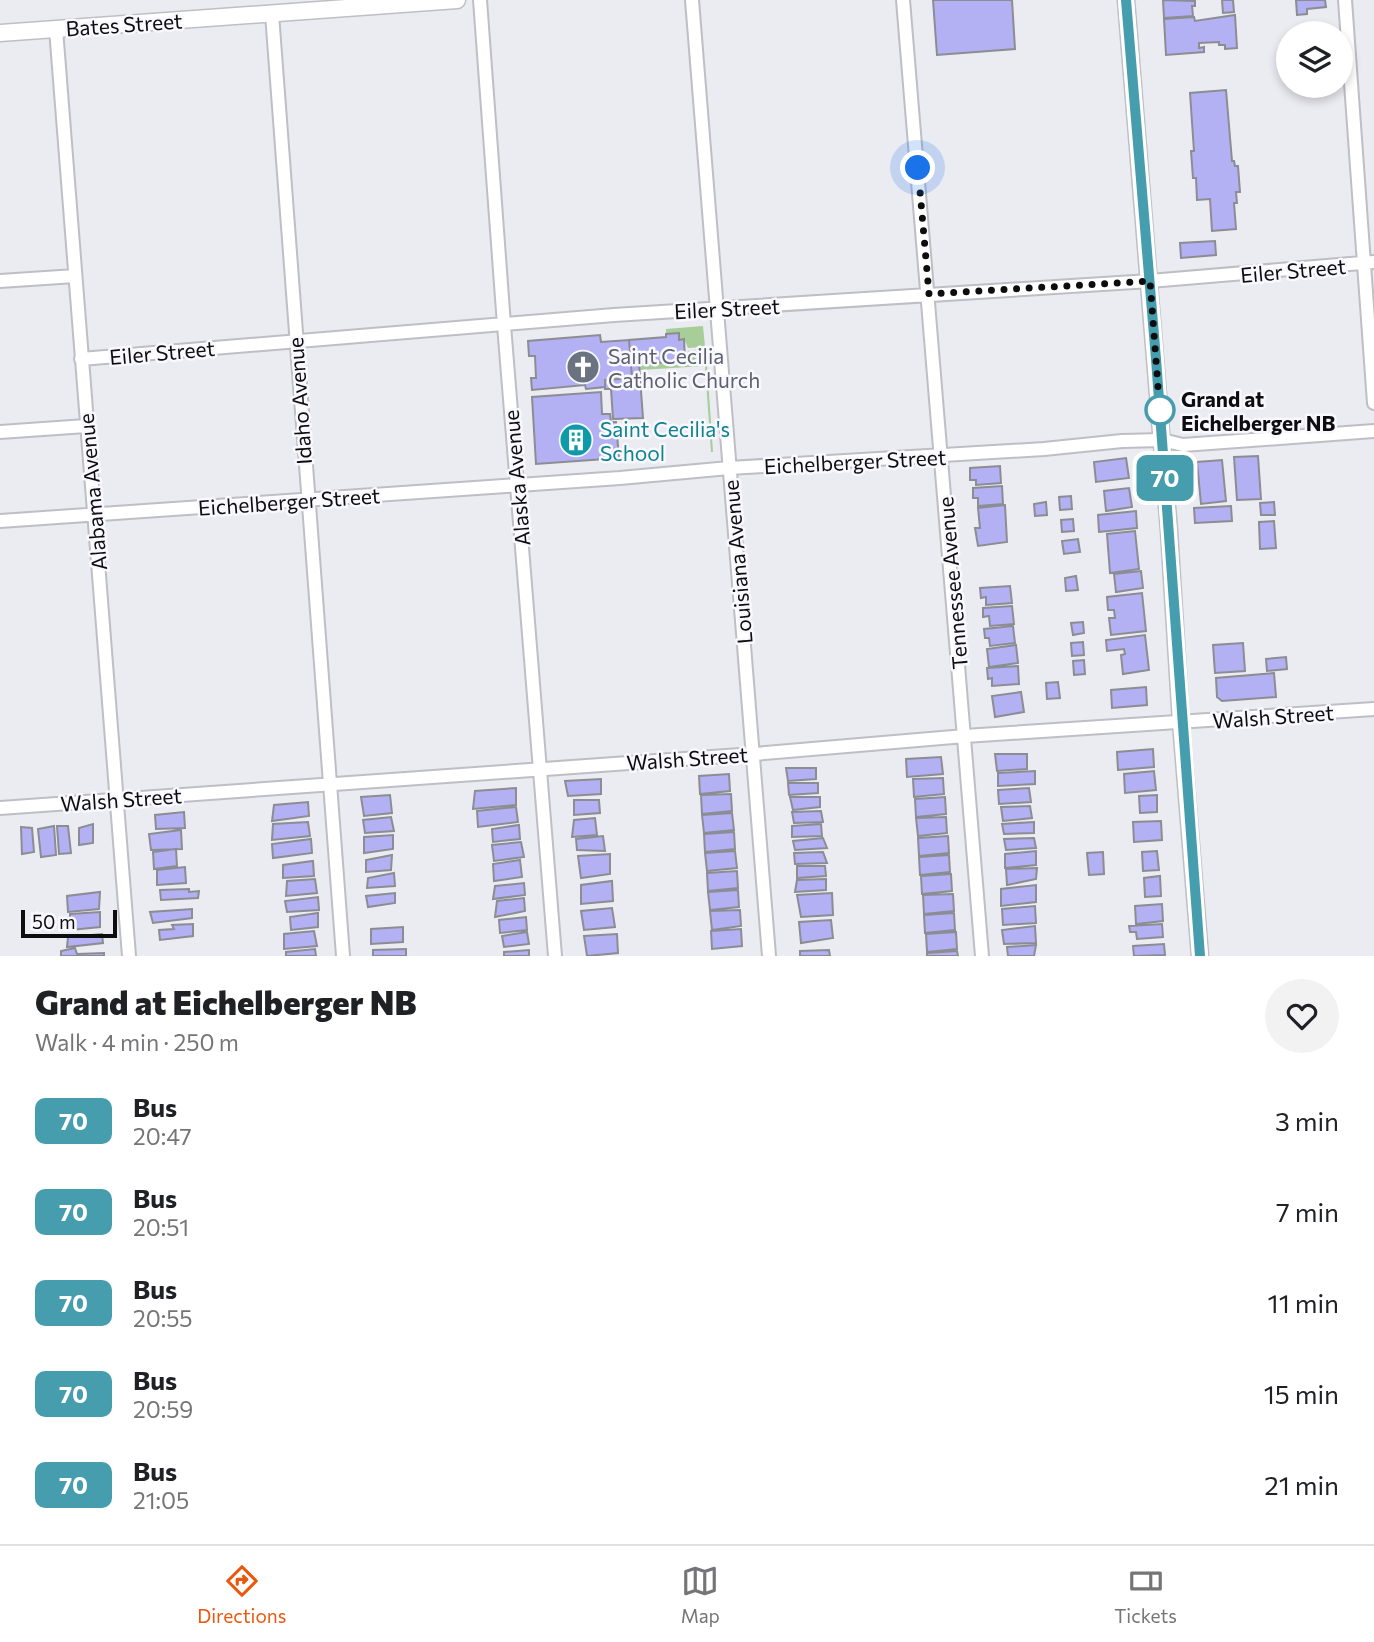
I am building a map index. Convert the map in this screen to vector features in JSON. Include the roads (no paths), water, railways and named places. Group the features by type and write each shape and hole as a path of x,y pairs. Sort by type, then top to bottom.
{"main road":[{"name":"Bates Street","path":"0,33 272,14 359,4 457,0"},
{"path":"1126,0 1150,281 1200,956"}],"street":[{"name":"Alaska Avenue","path":"480,0 555,956"},
{"name":"Louisiana Avenue","path":"692,0 769,956"},
{"name":"Tennessee Avenue","path":"903,0 982,956"},
{"path":"1345,0 1369,262 1374,403"},
{"name":"Idaho Avenue","path":"272,14 343,956"},
{"name":"Alabama Avenue","path":"56,29 129,956"},
{"name":"Eiler Street","path":"81,359 295,340 929,294 1150,281 1369,262"},
{"path":"0,281 75,276"},
{"path":"0,432 86,426"},
{"name":"Eichelberger Street","path":"0,521 1122,441 1162,440 1184,445 1374,431"},
{"name":"Walsh Street","path":"0,808 754,754 965,736 1374,709"}],"place":[{"name":"Saint Cecilia Catholic Church","path":"583,367"},
{"name":"Grand at Eichelberger NB","path":"1160,410"},
{"name":"Saint Cecilia's School","path":"576,440"}]}
